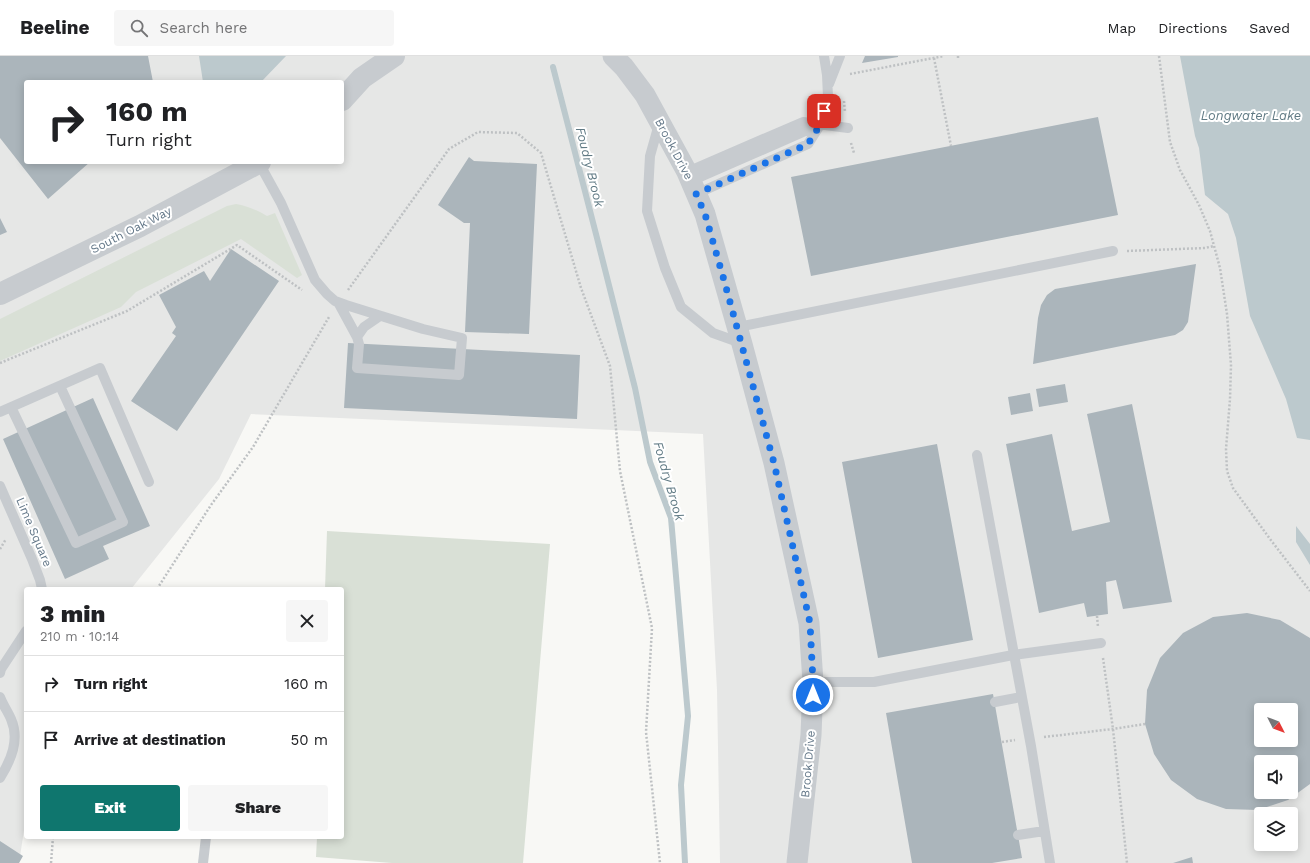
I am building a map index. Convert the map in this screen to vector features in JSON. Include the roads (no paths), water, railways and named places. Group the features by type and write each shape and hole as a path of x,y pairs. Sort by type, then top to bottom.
{"street":[{"path":"362,78 370,56"},
{"path":"344,98 362,78 394,56"},
{"name":"Brook Drive","path":"613,56 624,67 645,95 691,182 705,214 774,463 810,623 813,682 811,735 797,863"},
{"name":"South Oak Way","path":"0,294 140,226 256,164"}],"lane":[{"path":"691,182 808,144 820,125 828,97 828,75 824,56"},
{"path":"828,87 840,56"},
{"path":"660,122 650,156 647,211 665,268 681,308 712,333 740,336 1113,251"},
{"path":"691,182 820,125 848,128"},
{"path":"261,164 281,203 317,283 337,302 357,337 359,344 357,368 459,375 462,338 423,330 337,302"},
{"path":"357,337 364,327 380,316"},
{"path":"0,412 100,368 149,482"},
{"path":"11,407 76,543 123,522 60,386"},
{"path":"978,455 1050,863"},
{"name":"Lime Square","path":"1,491 32,559 42,587"},
{"path":"0,673 1,669 24,634"},
{"path":"813,682 874,682 1013,655 1101,644"},
{"path":"0,697 12,722 15,741 13,754 0,778"},
{"path":"995,702 1021,697"},
{"path":"1018,835 1044,831"},
{"path":"202,863 206,839"}],"water":[{"path":"199,56 286,56 263,80 203,80"},
{"name":"Longwater Lake","path":"1180,56 1310,56 1310,440 1297,438 1286,399 1250,316 1236,238 1228,214 1205,195 1199,148 1195,136"},
{"path":"1296,526 1310,544 1310,565 1296,542"}],"waterway":[{"name":"Foudry Brook","path":"553,67 635,388 650,462 671,518 688,716 681,785 685,863"}]}
